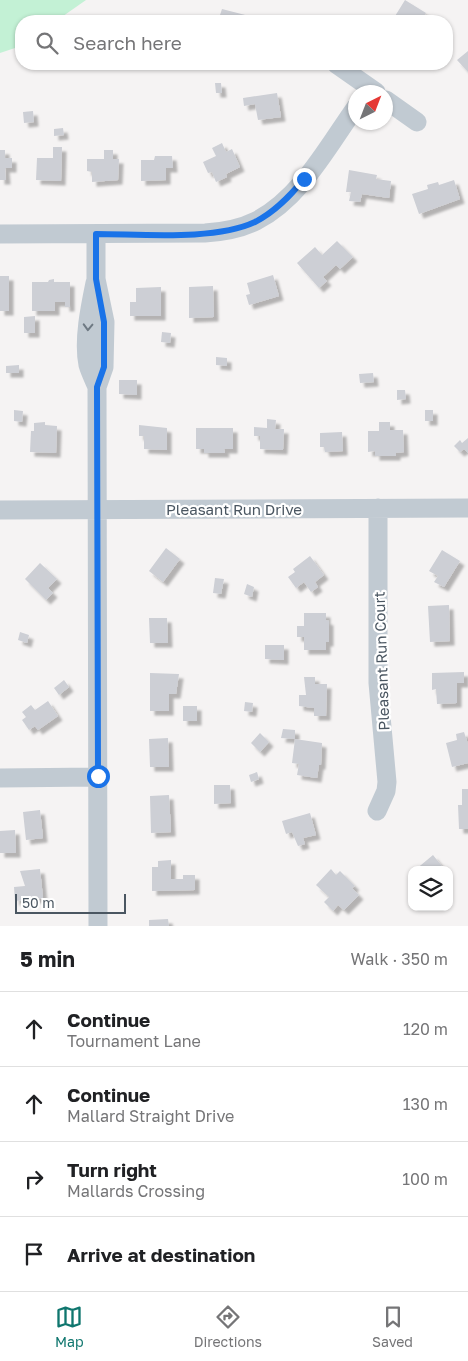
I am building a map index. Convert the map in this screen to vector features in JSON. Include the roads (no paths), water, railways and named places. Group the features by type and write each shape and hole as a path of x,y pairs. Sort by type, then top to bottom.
{"street":[{"path":"344,70 362,85"},
{"path":"393,105 417,122"},
{"path":"0,234 205,233 226,231 255,222 290,196 348,118"},
{"path":"96,234 96,279 104,322 104,367 97,387 98,926"},
{"name":"Pleasant Run Court","path":"378,508 378,683 387,782 378,811"},
{"name":"Pleasant Run Drive","path":"0,510 468,508"},
{"path":"0,778 98,776"}]}
